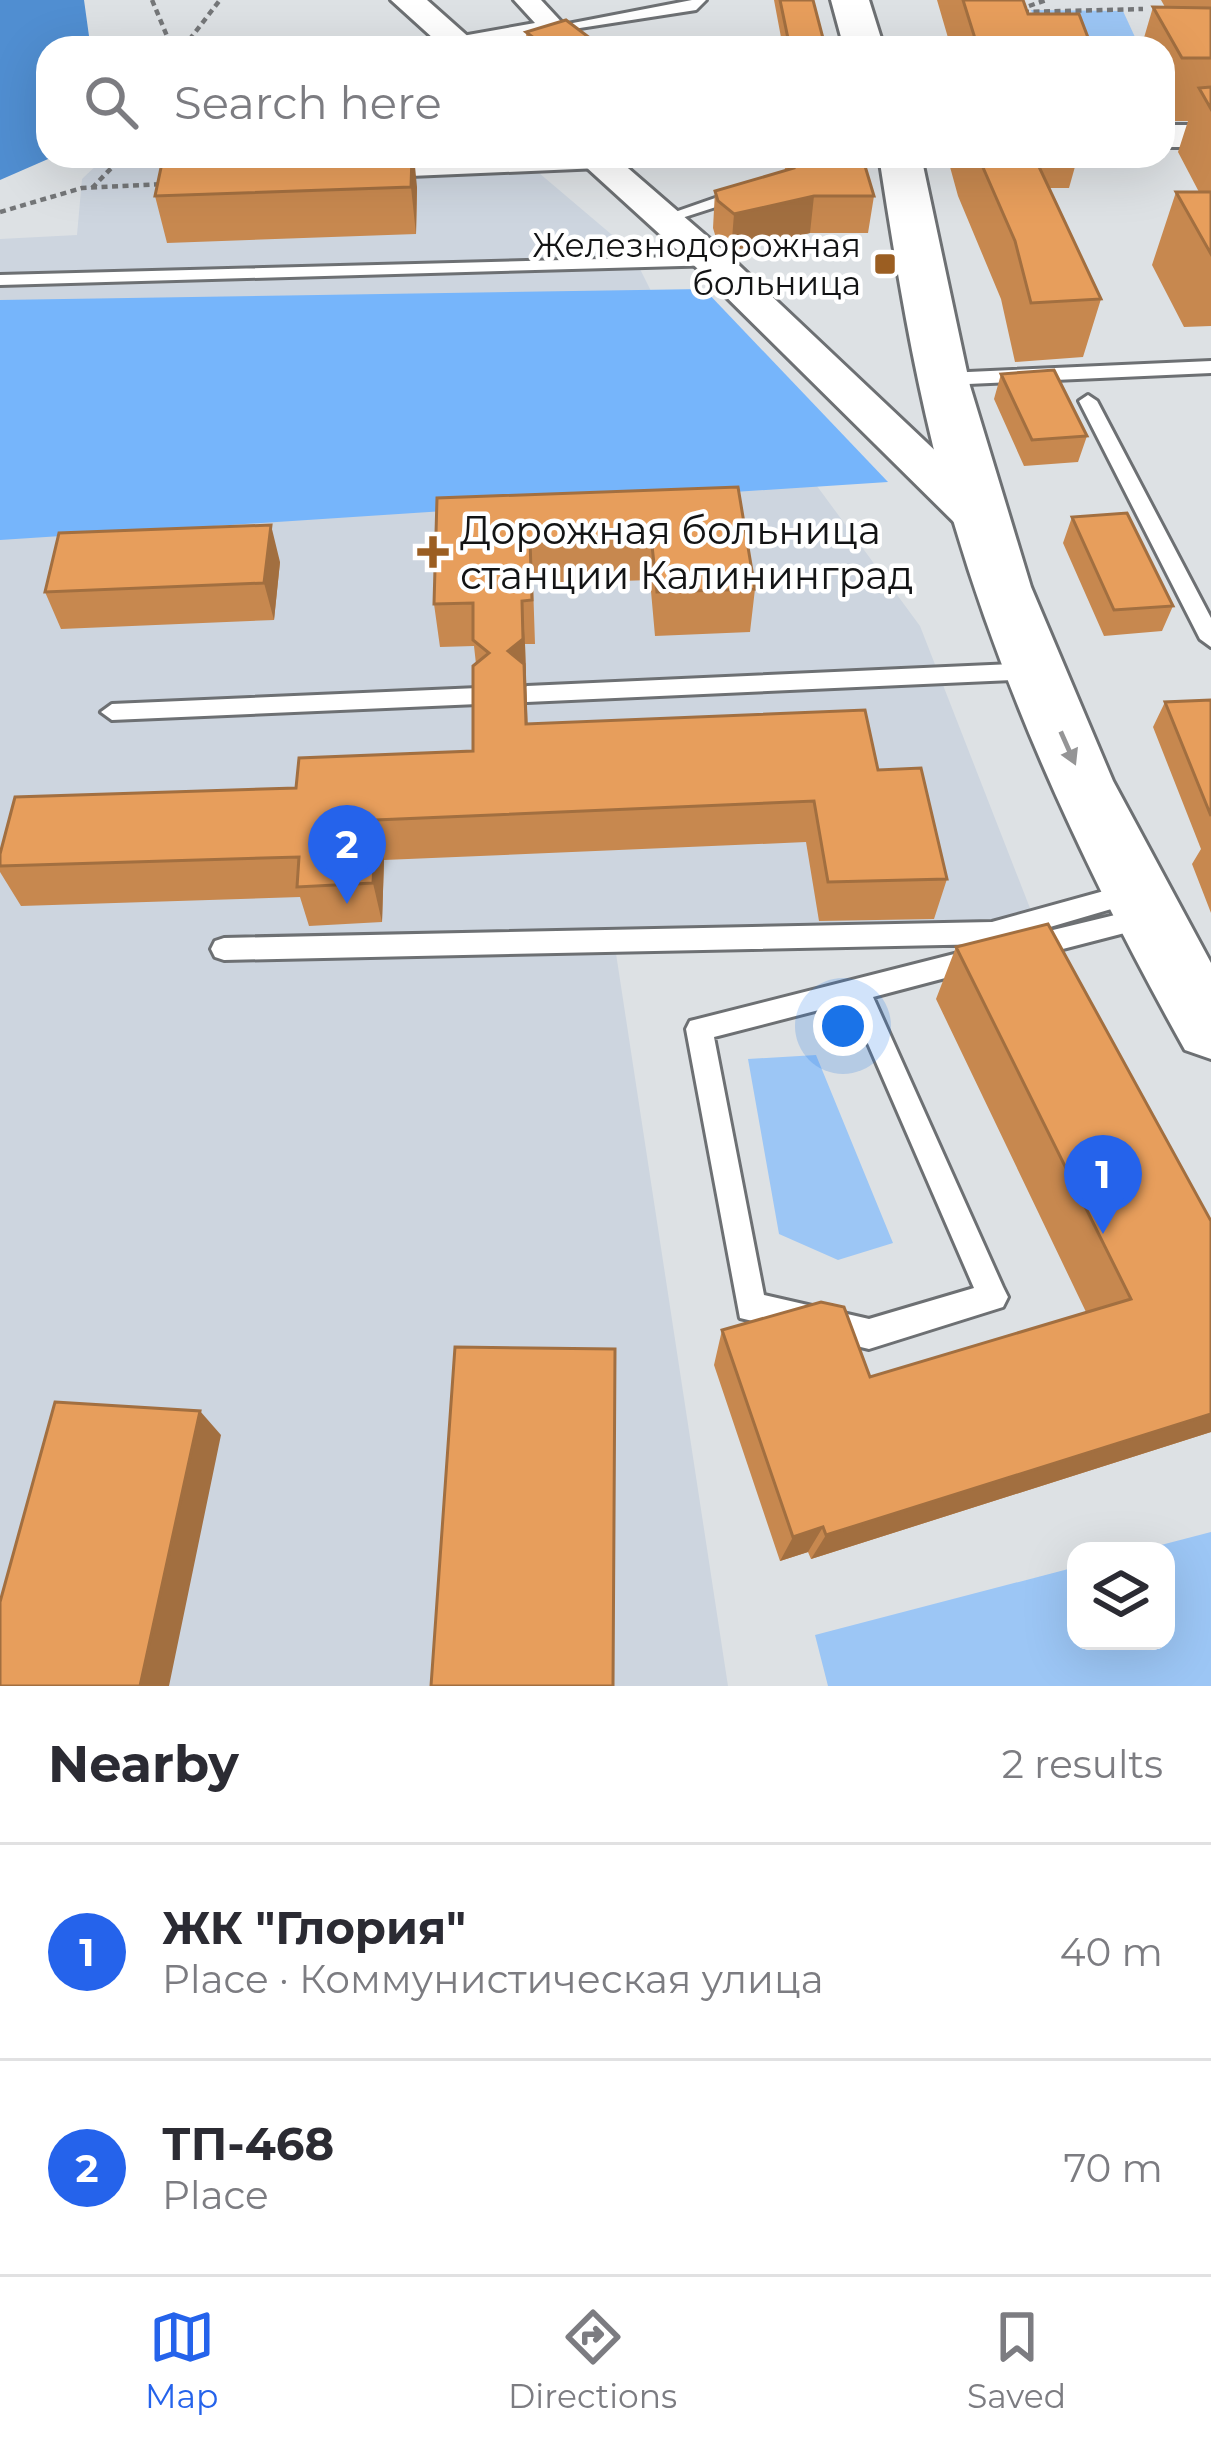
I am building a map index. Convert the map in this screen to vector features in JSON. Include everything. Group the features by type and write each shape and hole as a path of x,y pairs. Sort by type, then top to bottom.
{"main road":[{"path":"850,0 860,36"},
{"path":"902,168 981,521 1037,670 1138,906 1211,1027"}],"street":[{"path":"407,0 450,36"},
{"path":"527,0 554,28"},
{"path":"513,36 554,28"},
{"path":"1175,136 1211,136"},
{"path":"605,168 712,261 981,521"}],"lane":[{"path":"554,28 696,6 699,0"},
{"path":"360,172 439,168"},
{"path":"663,219 743,194"},
{"path":"0,280 712,261"},
{"path":"946,379 1211,367"},
{"path":"1088,401 1211,639"},
{"path":"526,694 1037,670"},
{"path":"112,712 478,696"},
{"path":"224,950 992,933 1138,906"},
{"path":"857,990 992,1297 869,1334 751,1307 699,1029 857,990 1052,953 1138,906"}],"path":[{"path":"152,0 167,36"},
{"path":"193,36 220,0"},
{"path":"1022,8 1046,0"},
{"path":"1113,0 1143,8"},
{"path":"1022,8 1143,8"},
{"path":"1022,8 1029,28"},
{"path":"1143,8 1152,28"},
{"path":"92,188 111,168"},
{"path":"0,212 92,188 176,183"}],"shaded area":[{"path":"0,0 84,0 89,36 36,36 36,164 0,180"},
{"path":"1031,10 1123,11 1134,36 1041,36"},
{"path":"93,168 533,168 631,251 658,305 683,304 920,626 1035,921 615,947 728,1686 0,1686 0,239 77,235 82,179"},
{"path":"704,289 888,482 0,540 0,300"},
{"path":"816,1055 893,1243 838,1260 779,1234 748,1059"},
{"path":"1211,1532 1211,1686 828,1686 815,1635 1067,1569 1067,1650 1175,1650 1173,1542"}],"building":[{"path":"780,0 813,0 822,36 788,36"},
{"path":"963,0 1023,0 1028,14 1079,14 1087,36 974,36"},
{"path":"1153,7 1211,8 1211,58 1182,58 1175,36 1169,36"},
{"path":"566,20 587,36 531,36 526,32"},
{"path":"1211,87 1211,109 1199,88"},
{"path":"161,168 412,168 411,187 155,196"},
{"path":"794,168 866,168 874,196 814,196 734,214 718,201 715,191"},
{"path":"983,168 1040,168 1101,299 1031,303 1015,241"},
{"path":"1176,192 1211,192 1211,254"},
{"path":"1054,370 1087,436 1032,440 1001,374"},
{"path":"738,487 755,589 657,592 651,536 530,540 532,600 522,601 523,639 508,651 524,664 526,724 865,710 878,770 921,768 947,879 828,882 814,801 376,820 373,883 297,887 299,857 0,866 15,797 296,788 299,758 473,751 473,666 489,653 473,640 473,603 434,604 437,498"},
{"path":"1127,513 1173,606 1114,610 1072,517"},
{"path":"271,525 264,583 45,592 59,533"},
{"path":"1211,700 1211,816 1165,702"},
{"path":"1048,924 1211,1221 1211,1414 826,1535 823,1527 793,1537 722,1330 821,1302 844,1307 870,1377 1131,1299 956,947"},
{"path":"455,1347 615,1349 613,1686 431,1686"},
{"path":"55,1402 200,1411 140,1686 0,1686 0,1602"}],"place":[{"name":"Железнодорожная больница","path":"885,264"},
{"name":"Дорожная больница станции Калининград","path":"433,552"},
{"name":"ТП-468","path":"347,904"},
{"name":"ЖК \"Глория\"","path":"1103,1234"}]}
